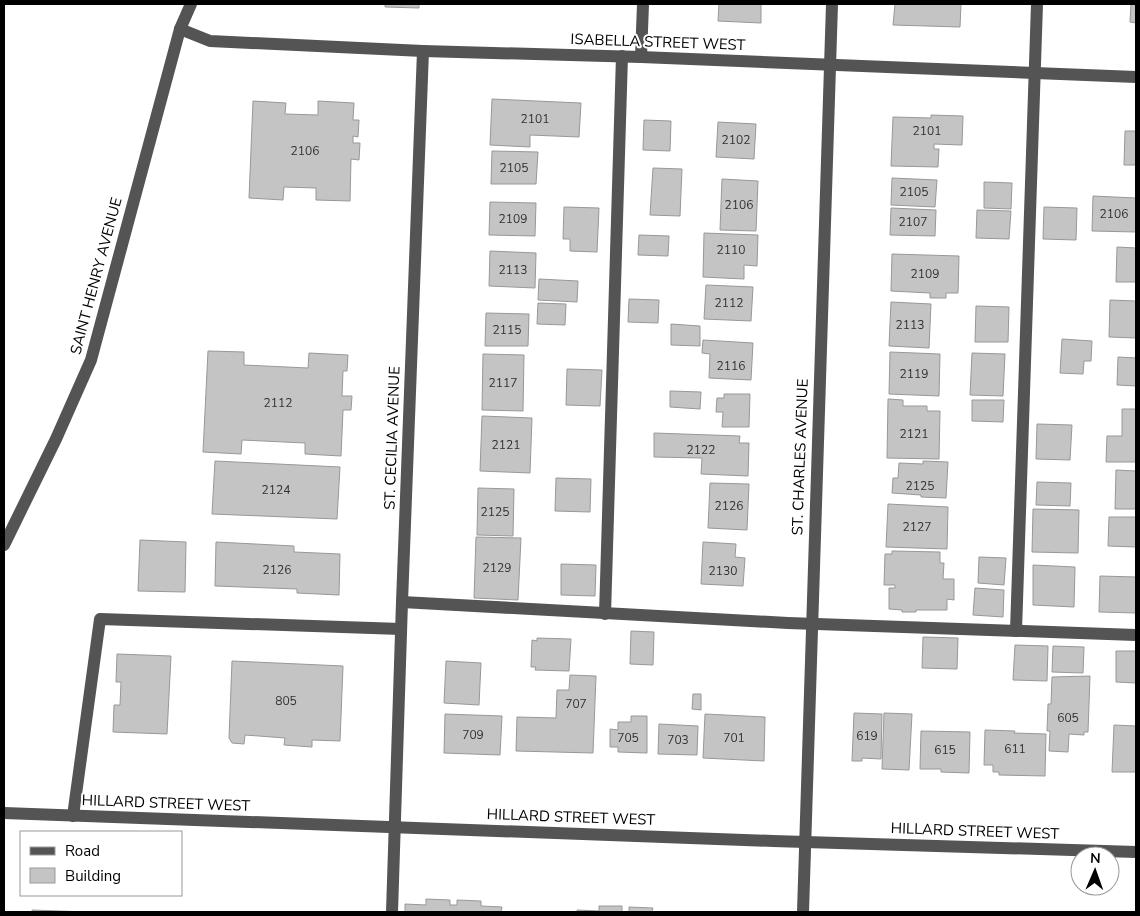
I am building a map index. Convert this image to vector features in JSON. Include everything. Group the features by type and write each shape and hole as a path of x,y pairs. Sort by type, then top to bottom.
{"street":[{"name":"SAINT HENRY AVENUE","path":"4,545 56,439 91,360 180,29 191,4"},
{"path":"641,57 643,4"},
{"name":"ST. CHARLES AVENUE","path":"803,912 832,4"},
{"path":"1016,631 1037,4"},
{"name":"ISABELLA STREET WEST","path":"180,29 210,41 1136,77"},
{"name":"ST. CECILIA AVENUE","path":"392,912 423,50"},
{"path":"605,614 622,56"},
{"path":"402,602 811,624 1136,636"},
{"path":"73,816 100,619 401,629"},
{"name":"HILLARD STREET WEST","path":"4,813 1136,852"}],"building":[{"path":"385,4 419,4 419,8 385,7"},
{"path":"719,4 761,4 761,23 718,21"},
{"path":"895,4 961,4 960,27 893,25"},
{"path":"1131,4 1136,4 1136,23 1130,22"},
{"path":"492,99 581,103 579,137 530,135 530,147 490,145"},
{"path":"253,101 286,103 285,114 318,115 318,101 354,103 353,120 359,120 358,137 353,136 353,143 360,143 359,160 351,159 350,201 316,200 316,188 284,187 283,200 249,198"},
{"path":"931,115 963,116 962,145 934,144 934,149 939,149 938,167 891,166 893,117 931,118"},
{"path":"644,120 671,121 670,151 643,150"},
{"path":"718,122 756,124 754,159 716,157"},
{"path":"1125,131 1136,131 1136,165 1124,165"},
{"path":"492,151 538,152 536,184 491,184"},
{"path":"653,168 682,169 680,216 650,215"},
{"path":"892,178 937,180 935,207 891,205"},
{"path":"722,179 758,181 756,231 720,230"},
{"path":"984,182 1012,183 1011,209 984,208"},
{"path":"1093,196 1136,198 1136,232 1092,231"},
{"path":"490,202 536,203 535,236 489,235"},
{"path":"564,207 599,208 597,252 570,251 570,239 563,239"},
{"path":"1044,207 1077,208 1076,240 1043,239"},
{"path":"891,208 936,210 935,236 890,235"},
{"path":"977,210 1011,211 1009,239 976,238"},
{"path":"704,233 758,235 757,266 744,265 744,279 703,277"},
{"path":"639,235 669,236 668,256 638,255"},
{"path":"1117,247 1136,248 1136,282 1116,282"},
{"path":"490,251 536,253 535,288 489,286"},
{"path":"892,254 959,256 958,293 946,293 946,298 930,298 930,293 891,291"},
{"path":"539,279 578,281 577,302 538,300"},
{"path":"706,285 753,287 751,321 704,319"},
{"path":"629,299 659,300 658,323 628,322"},
{"path":"1110,300 1136,301 1136,338 1109,337"},
{"path":"891,302 931,304 929,348 889,346"},
{"path":"538,303 566,304 565,325 537,324"},
{"path":"976,306 1009,307 1008,342 975,342"},
{"path":"486,313 529,314 528,346 485,346"},
{"path":"671,324 700,326 700,346 671,345"},
{"path":"1062,339 1092,341 1091,361 1084,361 1083,374 1060,373"},
{"path":"703,340 753,343 751,380 709,378 710,354 702,353"},
{"path":"208,351 244,352 244,365 308,368 309,353 348,355 347,371 343,371 342,396 352,396 351,410 343,410 341,456 305,454 305,443 242,440 241,454 203,452"},
{"path":"890,352 940,354 939,396 889,394"},
{"path":"972,353 1005,354 1003,396 970,395"},
{"path":"483,354 524,355 523,411 482,410"},
{"path":"1118,357 1136,358 1136,386 1117,385"},
{"path":"567,369 602,370 600,406 566,405"},
{"path":"670,391 701,392 700,409 670,407"},
{"path":"724,394 750,394 749,427 722,427 723,412 716,412 717,398 724,398"},
{"path":"888,399 903,400 903,406 927,406 927,411 940,411 939,459 887,458"},
{"path":"972,400 1004,400 1003,422 972,421"},
{"path":"1122,409 1136,409 1136,462 1106,462 1107,436 1122,436"},
{"path":"482,416 532,418 530,473 480,471"},
{"path":"1037,424 1072,425 1070,460 1036,459"},
{"path":"654,433 740,436 739,443 749,443 748,476 701,474 702,458 654,457"},
{"path":"215,461 340,467 337,519 212,514"},
{"path":"923,461 948,462 946,498 892,493 893,478 898,478 899,463 923,464"},
{"path":"1116,470 1136,471 1136,509 1115,509"},
{"path":"556,478 591,479 590,512 555,511"},
{"path":"1037,482 1071,483 1070,506 1036,505"},
{"path":"710,483 749,484 747,530 708,528"},
{"path":"478,488 514,489 513,536 477,535"},
{"path":"888,504 948,507 947,549 886,547"},
{"path":"1033,509 1079,510 1078,553 1032,552"},
{"path":"1109,517 1136,517 1136,547 1108,546"},
{"path":"476,537 521,538 518,600 474,598"},
{"path":"140,540 186,542 185,592 138,591"},
{"path":"216,542 294,546 294,552 340,554 339,595 297,593 297,589 215,586"},
{"path":"703,542 736,544 735,557 745,558 743,586 701,584"},
{"path":"892,551 940,552 940,563 944,563 943,579 954,579 954,600 947,599 947,610 902,612 902,610 889,609 889,588 895,588 895,585 884,585 885,554 892,554"},
{"path":"979,557 1006,558 1004,585 978,583"},
{"path":"561,564 596,565 595,596 561,595"},
{"path":"1033,565 1075,567 1074,607 1033,605"},
{"path":"1100,576 1136,577 1136,613 1099,612"},
{"path":"975,588 1004,590 1003,617 973,615"},
{"path":"631,631 654,632 653,665 630,664"},
{"path":"923,637 958,638 957,669 922,668"},
{"path":"537,638 571,639 569,671 535,670 536,667 531,667 532,640 537,641"},
{"path":"1015,645 1048,646 1047,681 1013,680"},
{"path":"1053,646 1084,647 1083,673 1052,672"},
{"path":"1116,651 1136,651 1136,683 1116,682"},
{"path":"117,654 171,656 167,734 113,732 114,705 120,705 121,682 116,682"},
{"path":"232,661 343,666 340,741 312,740 312,747 284,745 285,738 245,735 244,744 232,743 229,738"},
{"path":"446,661 481,663 479,705 444,703"},
{"path":"570,675 596,676 593,753 516,751 517,717 556,718 557,690 569,690"},
{"path":"1090,676 1088,732 1084,732 1084,735 1069,734 1068,752 1049,751 1050,731 1047,731 1048,704 1051,704 1052,677"},
{"path":"693,694 701,694 701,710 692,709"},
{"path":"854,713 882,714 881,759 862,758 862,761 852,761"},
{"path":"884,713 912,714 909,770 882,769"},
{"path":"445,714 502,716 500,755 444,753"},
{"path":"705,714 765,717 764,761 703,758"},
{"path":"631,716 647,716 647,753 618,752 618,747 610,747 610,729 618,730 618,722 631,722"},
{"path":"659,724 698,726 697,755 658,754"},
{"path":"1114,725 1136,726 1136,772 1112,772"},
{"path":"985,730 1046,734 1045,776 999,775 999,772 993,772 993,765 984,765"},
{"path":"921,731 970,732 969,773 941,772 941,769 920,769"},
{"path":"426,899 450,900 450,905 457,905 457,900 481,901 481,906 502,907 501,912 405,912 405,904 426,905"},
{"path":"599,906 622,906 622,912 577,912 577,910 599,911"},
{"path":"629,907 653,908 652,912 629,912"},
{"path":"32,910 87,912 32,912"}]}
